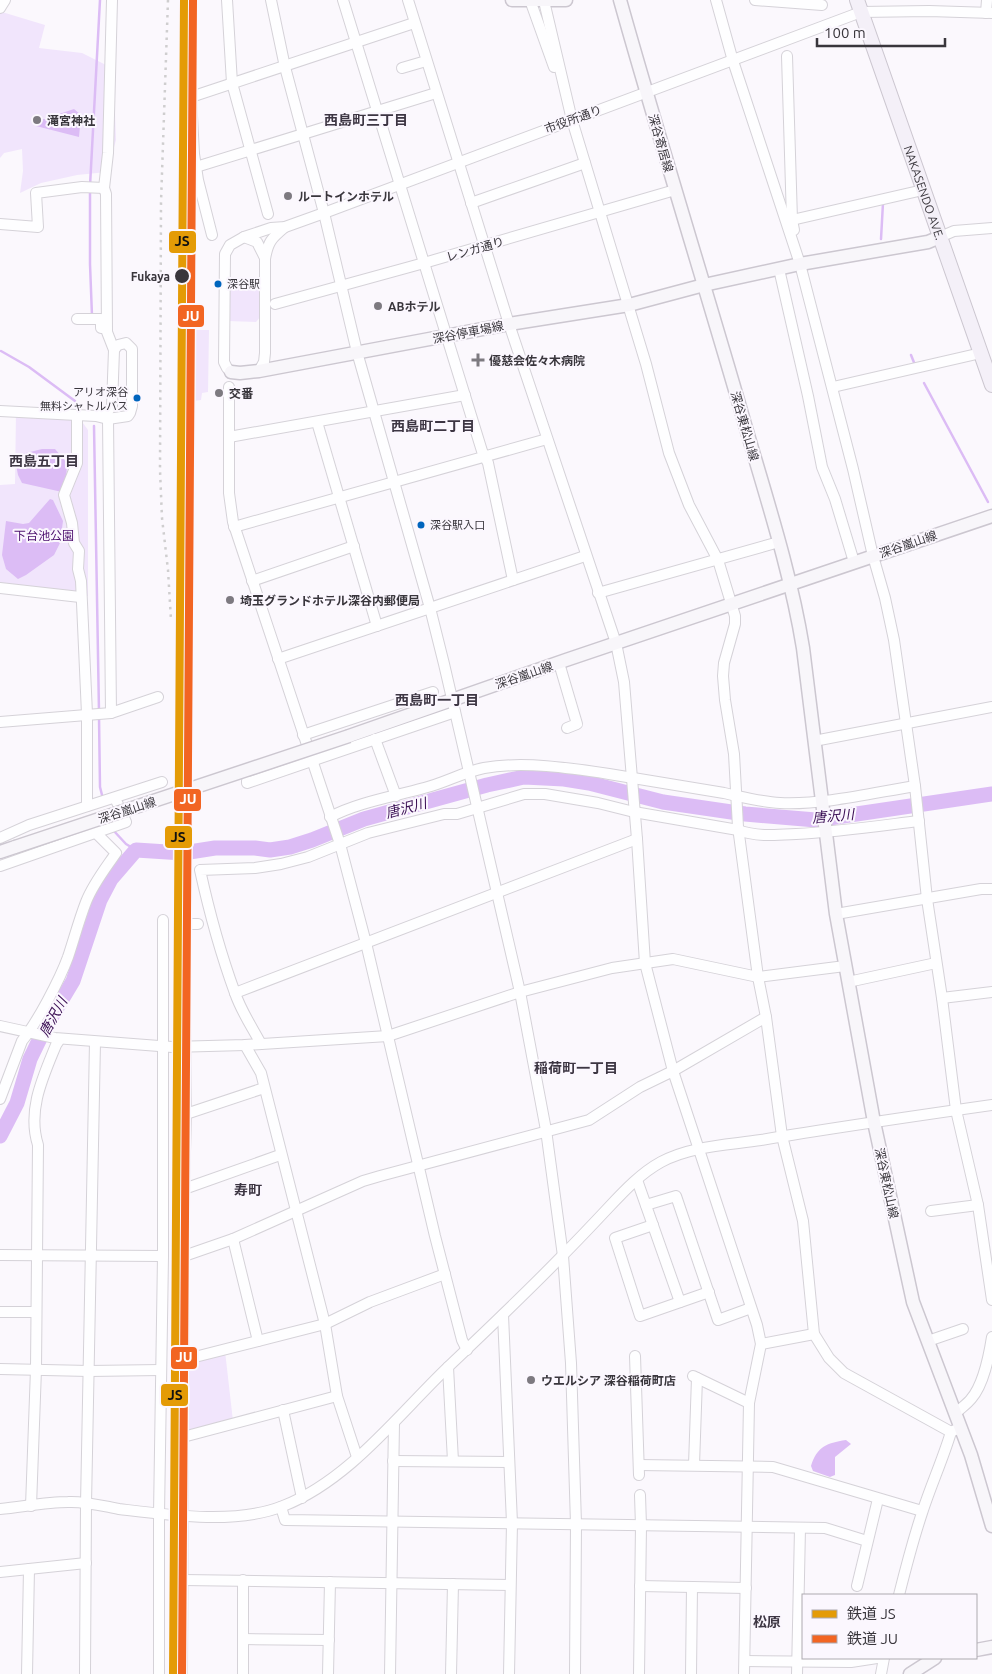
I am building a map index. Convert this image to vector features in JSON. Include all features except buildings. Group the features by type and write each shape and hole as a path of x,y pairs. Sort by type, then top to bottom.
{"highway":[{"name":"NAKASENDO AVE.","path":"859,6 992,385"}],"main road":[{"path":"512,0 566,0"},
{"name":"深谷寄居線","path":"620,0 646,94 704,286"},
{"path":"704,286 800,264 928,242 940,237"},
{"name":"深谷停車場線","path":"231,372 259,371 509,324 629,305 704,286"},
{"name":"深谷東松山線","path":"704,286 779,542 799,626 836,914 874,1122 913,1302 956,1413 956,1429 972,1455 992,1526"},
{"name":"深谷嵐山線","path":"0,852 349,736 453,706 559,663 992,516"},
{"path":"977,1650 992,1647"},
{"path":"910,1674 933,1659"}],"street":[{"path":"0,8 5,0"},
{"path":"110,713 103,417 113,403 114,350 107,332 106,194 103,188 108,153 112,0"},
{"path":"191,0 191,97 194,154 198,180 212,234"},
{"path":"227,0 232,82 268,214"},
{"path":"271,0 274,23 324,213 357,352 430,608 498,893 520,992 546,1130 563,1256 572,1363 576,1524 575,1674"},
{"path":"343,0 465,395 488,463 513,580"},
{"path":"408,0 509,324 585,556 616,643 624,682 645,963 673,1071 757,1325 760,1344 749,1403 744,1674"},
{"path":"530,0 572,120 601,213 646,364 669,454 689,505 718,560 732,604 735,624 724,663 723,676 734,754 738,828 782,1136 803,1221 814,1334 829,1358 844,1373 956,1429 922,1511 899,1594"},
{"path":"716,0 733,61 800,264 891,625 915,788 927,899 956,1110 978,1205 992,1300"},
{"path":"755,0 822,5"},
{"path":"859,6 989,14 987,0"},
{"path":"544,1 572,120"},
{"name":"市役所通り","path":"244,237 271,228 285,227 646,94 733,61 859,6"},
{"path":"191,97 414,23"},
{"path":"786,56 792,220 800,264"},
{"path":"402,68 426,61"},
{"path":"196,167 436,93"},
{"path":"471,203 585,163"},
{"path":"0,224 38,227 36,193 82,187 103,188"},
{"name":"レンガ通り","path":"275,304 424,264 675,190"},
{"path":"792,220 923,190"},
{"path":"259,371 264,362 265,353 265,259 269,242 285,227"},
{"path":"940,237 954,232 992,228"},
{"path":"231,372 224,362 225,254 230,245 244,237 257,242 265,259"},
{"path":"779,269 822,467 835,499 854,562"},
{"path":"0,411 124,418 130,413 132,349 112,332 108,322 104,319 104,328 101,328 101,319 77,319"},
{"path":"114,350 118,345 124,343"},
{"path":"265,353 275,362 289,365"},
{"path":"832,387 980,353"},
{"path":"229,387 229,502 234,527 339,842 366,943 435,1236 462,1340 467,1350"},
{"path":"229,437 465,395"},
{"path":"113,403 118,408 130,413"},
{"path":"77,416 76,463 64,494 72,523 74,544 79,551 78,570 81,581 80,597 87,714 87,806"},
{"path":"317,422 377,626"},
{"path":"234,527 547,439"},
{"path":"598,593 779,542"},
{"path":"252,581 354,546"},
{"path":"278,659 585,556"},
{"path":"0,588 80,597"},
{"path":"559,663 577,724 567,728"},
{"path":"303,735 434,692"},
{"path":"0,722 110,713 158,697"},
{"path":"247,781 247,783 375,739 453,706"},
{"path":"814,741 906,725 992,707"},
{"path":"375,739 396,796"},
{"path":"331,819 347,809 438,784 451,777 494,767 554,766 757,801 779,803 822,802 915,788"},
{"path":"0,838 29,825 162,782"},
{"path":"261,1044 243,1012 235,993 212,924 200,870 255,868 281,864 308,857 339,842 368,833 444,814 457,814 478,806 516,796 545,794 738,828 747,833 776,835 918,819"},
{"path":"0,866 126,822 114,798"},
{"path":"29,825 32,854"},
{"path":"0,1099 22,1041 31,1034 67,958 86,901 99,877 116,853 95,832"},
{"path":"235,993 637,839"},
{"path":"836,914 981,889 992,889"},
{"path":"158,1674 163,1256 163,920"},
{"path":"182,1674 186,1114 184,928 185,924 198,924"},
{"path":"0,1026 57,1039 162,1047 245,1045 388,1036 520,992 593,972 645,963 673,959 758,976 845,966"},
{"path":"848,982 936,963"},
{"path":"942,998 992,992"},
{"path":"184,1256 233,1239 363,1181 546,1130 589,1120 640,1087 673,1071 766,1017"},
{"path":"31,1506 36,1369 38,1145 34,1118 38,1091 57,1039"},
{"path":"85,1674 86,1504 95,1042"},
{"path":"245,1045 261,1073 280,1155 325,1324 337,1396 358,1456"},
{"path":"186,1114 264,1088"},
{"path":"0,1510 70,1502 159,1514 228,1517 281,1507 302,1498 333,1479 394,1423 448,1367 563,1256 625,1190 650,1168 664,1160 679,1154 787,1134 992,1105"},
{"path":"184,1189 280,1155"},
{"path":"637,1180 680,1302"},
{"path":"646,1205 676,1196 718,1320 751,1308"},
{"path":"931,1211 978,1205"},
{"path":"653,1225 615,1238 640,1316 709,1292"},
{"path":"233,1239 258,1341"},
{"path":"0,1255 163,1256"},
{"path":"183,1360 325,1324 370,1302 445,1274"},
{"path":"0,1312 36,1312"},
{"path":"503,1314 512,1524 509,1674"},
{"path":"928,1341 963,1328"},
{"path":"760,1344 814,1334"},
{"path":"956,1413 976,1393 989,1366 992,1337"},
{"path":"635,1356 639,1470 694,1465 773,1466 922,1511"},
{"path":"448,1367 453,1461"},
{"path":"0,1369 161,1370"},
{"path":"694,1465 694,1377 749,1403"},
{"path":"183,1437 337,1396"},
{"path":"283,1410 302,1498"},
{"path":"390,1674 394,1423"},
{"path":"393,1461 509,1462"},
{"path":"639,1674 640,1495"},
{"path":"857,1586 878,1499"},
{"path":"281,1507 285,1520 825,1528 867,1541"},
{"path":"797,1674 800,1528"},
{"path":"0,1572 86,1563"},
{"path":"27,1674 29,1569"},
{"path":"183,1580 510,1585"},
{"path":"243,1580 243,1674"},
{"path":"328,1674 330,1582"},
{"path":"451,1674 453,1584"},
{"path":"640,1586 746,1588"},
{"path":"691,1674 692,1587"},
{"path":"243,1639 329,1640"},
{"path":"745,1661 839,1660 851,1662 870,1659"},
{"path":"881,1674 884,1659"}],"green space":[{"path":"0,13 45,25 39,48 82,53 108,66 114,85 116,140 107,172 77,175 41,183 20,193 23,171 22,149 4,153 0,158"},
{"path":"234,286 260,288 261,316 256,322 228,321 229,290"},
{"path":"193,330 209,330 208,392 202,393 201,400 193,401"},
{"name":"下台池公園","path":"16,412 77,415 88,430 88,596 76,597 0,588 0,485 15,484"},
{"path":"225,1351 233,1421 185,1434 185,1362"}],"shaded area":[{"path":"74,109 81,115 79,137 36,126 35,122 37,119 51,119 56,115"},
{"path":"42,449 55,449 67,463 66,483 62,492 22,483 18,475 16,464 22,454"},
{"path":"50,499 53,500 63,521 60,543 54,555 18,579 6,569 2,555 6,521 23,524 29,523"},
{"path":"846,1440 851,1444 835,1457 835,1475 830,1477 813,1471 811,1466 819,1450 833,1443"}],"waterway":[{"path":"90,186 100,0"},
{"path":"90,191 92,316"},
{"path":"881,239 883,203"},
{"path":"1,351 29,367 75,401"},
{"path":"911,355 915,365"},
{"path":"924,383 988,502"},
{"path":"94,426 99,712"},
{"path":"99,717 100,787 103,799"},
{"name":"唐沢川","path":"0,1136 17,1103 30,1059 46,1026 73,981 100,900 111,879 136,850 183,853 215,848 270,850 290,847 364,819 487,785 524,777 564,779 589,783 663,802 745,814 816,820 992,794"},
{"path":"113,830 126,844 136,850"}],"railway":[{"path":"168,0 161,202 160,470 162,518 171,620"}],"rail line":[{"name":"JS","path":"173,1674 184,0"},
{"name":"JU","path":"182,1674 193,0"}],"place":[{"name":"滝宮神社","path":"37,120"},
{"name":"ルートインホテル","path":"288,196"},
{"name":"Fukaya","path":"182,276"},
{"name":"深谷駅","path":"218,284"},
{"name":"ABホテル","path":"378,306"},
{"name":"優慈会佐々木病院","path":"478,360"},
{"name":"交番","path":"219,393"},
{"name":"アリオ深谷 無料シャトルバス","path":"137,398"},
{"name":"深谷駅入口","path":"421,525"},
{"name":"埼玉グランドホテル深谷内郵便局","path":"230,600"},
{"name":"ウエルシア 深谷稲荷町店","path":"531,1380"}],"district":[{"name":"西島町三丁目","path":"366,120"},
{"name":"西島町二丁目","path":"433,426"},
{"name":"西島五丁目","path":"44,461"},
{"name":"西島町一丁目","path":"437,700"},
{"name":"稲荷町一丁目","path":"576,1068"},
{"name":"寿町","path":"248,1190"},
{"name":"松原","path":"767,1622"}]}
